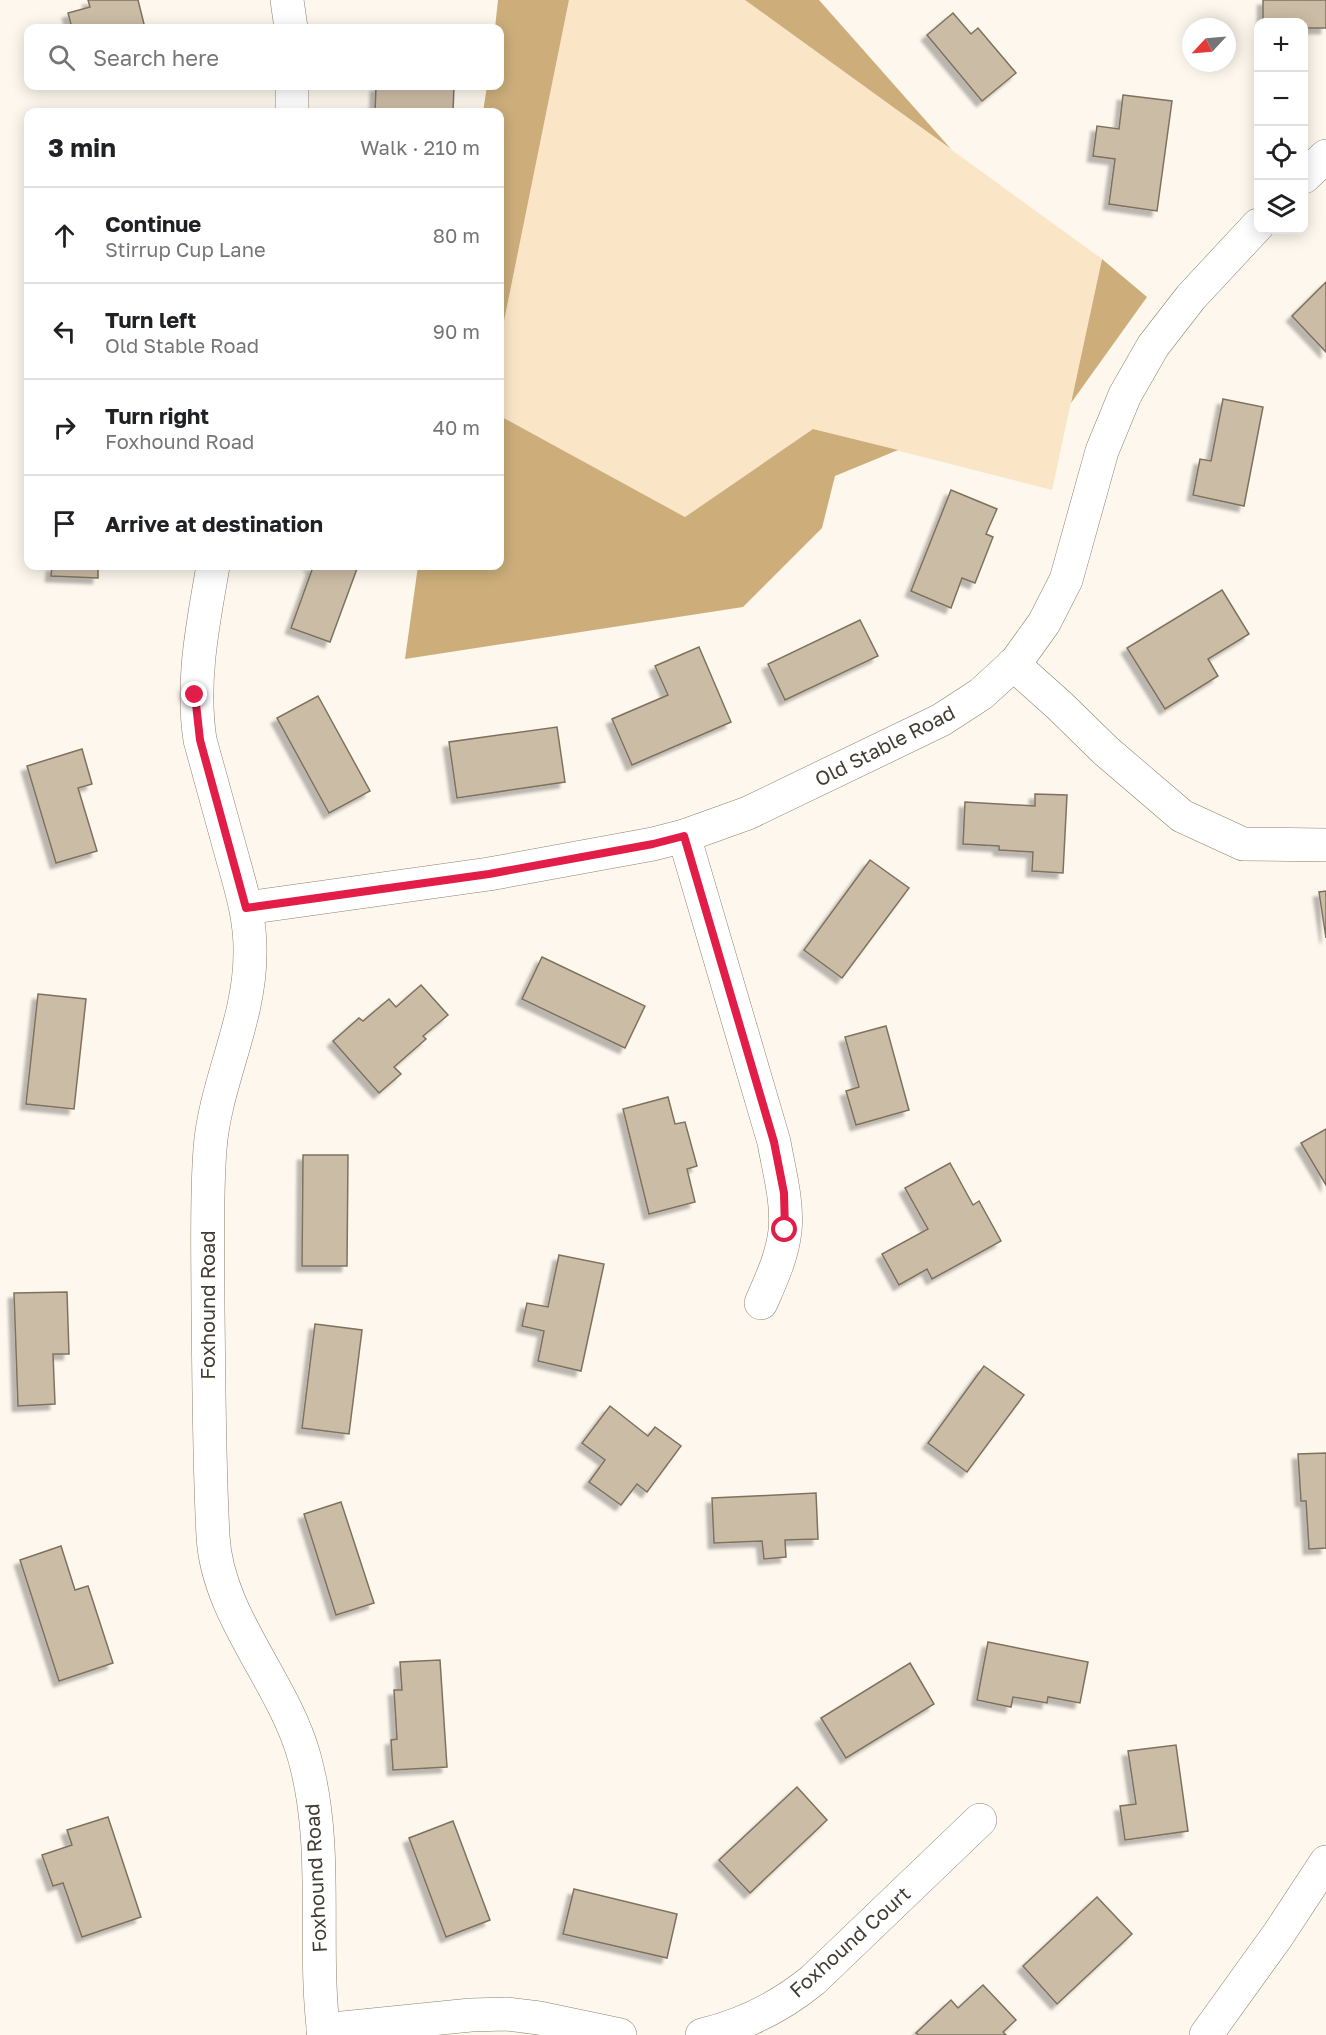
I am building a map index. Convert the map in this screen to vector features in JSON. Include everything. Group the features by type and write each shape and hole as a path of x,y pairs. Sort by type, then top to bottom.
{"street":[{"path":"287,0 290,24"},
{"path":"292,90 292,108"},
{"path":"1308,173 1326,156"},
{"name":"Old Stable Road","path":"246,908 489,874 653,844 684,836 748,813 941,720 981,694 1013,664 1044,623 1066,580 1102,451 1125,395 1153,346 1191,297 1254,229"},
{"name":"Foxhound Road","path":"212,570 200,640 195,695 196,714 200,740 246,908 250,954 246,998 222,1086 210,1146 209,1426 213,1542 222,1581 240,1623 282,1699 305,1758 316,1813 320,1985 324,2032"},
{"path":"1013,664 1106,751 1182,816 1243,844 1326,845"},
{"path":"684,836 774,1142 784,1193 785,1230 776,1268 761,1303"},
{"name":"Foxhound Court","path":"702,2035 754,2019 794,1996 980,1820"},
{"path":"1206,2035 1278,1935 1326,1862"},
{"path":"324,2032 471,2015 506,2014 539,2018 620,2035"}],"shaded area":[{"path":"498,0 569,0 504,321 504,108 484,108 486,90 504,90 504,24 495,24"},
{"path":"569,0 745,0 1102,259 1052,490 813,429 685,517 504,418 504,321"},
{"path":"745,0 819,0 951,149"},
{"path":"1102,259 1147,297 1071,403"},
{"path":"504,418 685,517 813,429 898,450 835,476 822,528 743,607 405,659 417,570 504,570"}],"building":[{"path":"88,0 138,0 144,24 71,24 68,13 90,7"},
{"path":"1263,0 1326,0 1326,28 1308,28 1308,18 1263,18"},
{"path":"953,13 971,34 978,28 1016,73 982,101 927,35"},
{"path":"376,90 454,90 453,108 375,108"},
{"path":"1123,95 1172,101 1157,211 1109,204 1115,159 1093,156 1097,126 1119,129"},
{"path":"1326,282 1326,352 1292,316"},
{"path":"1223,399 1263,407 1244,506 1193,495 1200,459 1211,461"},
{"path":"951,490 997,509 986,534 993,537 975,583 962,578 951,608 911,591"},
{"path":"52,570 98,570 98,578 51,576"},
{"path":"312,570 357,570 330,642 291,628"},
{"path":"1222,590 1249,634 1208,659 1218,676 1165,709 1127,648"},
{"path":"860,620 878,656 785,700 768,664"},
{"path":"699,647 731,722 632,765 612,719 668,695 655,666"},
{"path":"318,696 370,791 329,813 277,718"},
{"path":"557,727 565,782 457,798 449,742"},
{"path":"82,749 92,784 78,788 97,851 56,863 27,766"},
{"path":"1035,794 1067,795 1063,873 1032,871 1033,852 999,850 999,846 963,844 965,802 1035,806"},
{"path":"870,860 909,888 842,978 804,950"},
{"path":"1326,891 1326,938 1319,892"},
{"path":"542,957 645,1006 625,1048 522,999"},
{"path":"421,985 448,1015 423,1036 426,1039 394,1067 401,1074 379,1093 333,1041 359,1018 363,1021 389,999 396,1007"},
{"path":"38,994 86,999 74,1109 26,1104"},
{"path":"886,1026 909,1110 856,1125 846,1091 859,1087 845,1037"},
{"path":"668,1097 675,1124 685,1122 697,1166 687,1169 695,1202 649,1214 623,1109"},
{"path":"1326,1129 1326,1185 1301,1143"},
{"path":"303,1155 348,1155 347,1266 302,1266"},
{"path":"950,1163 973,1205 979,1201 1001,1241 932,1279 927,1269 899,1285 882,1254 928,1229 905,1188"},
{"path":"559,1255 604,1264 581,1371 538,1361 544,1331 522,1326 527,1303 548,1307"},
{"path":"67,1292 69,1354 53,1354 55,1404 18,1406 14,1293"},
{"path":"315,1324 362,1330 349,1434 302,1428"},
{"path":"984,1366 1024,1395 967,1472 928,1443"},
{"path":"610,1406 648,1436 655,1427 681,1446 647,1492 637,1484 621,1505 589,1482 605,1460 582,1443"},
{"path":"1326,1453 1326,1548 1309,1549 1306,1501 1301,1501 1298,1454"},
{"path":"816,1493 818,1539 785,1540 786,1557 764,1559 762,1541 714,1543 712,1498"},
{"path":"341,1502 374,1603 336,1615 304,1514"},
{"path":"61,1546 75,1590 88,1586 113,1663 59,1681 20,1560"},
{"path":"988,1642 1088,1662 1080,1703 1048,1697 1047,1703 1013,1697 1011,1707 977,1700"},
{"path":"440,1660 447,1767 393,1770 391,1740 397,1739 394,1690 402,1690 400,1662"},
{"path":"910,1663 934,1704 846,1758 821,1718"},
{"path":"1176,1745 1188,1831 1125,1840 1120,1806 1136,1804 1128,1751"},
{"path":"797,1787 827,1820 750,1893 719,1860"},
{"path":"108,1817 141,1917 82,1937 63,1883 53,1886 42,1855 72,1845 67,1830"},
{"path":"453,1821 490,1920 446,1937 409,1838"},
{"path":"574,1889 677,1914 667,1958 563,1934"},
{"path":"1097,1897 1132,1934 1057,2004 1023,1966"},
{"path":"983,1985 1016,2020 1003,2032 1006,2035 919,2035 916,2033 951,2000 958,2008"}],"route":[{"path":"195,695 200,740 246,908 489,874 653,844 684,836 774,1142 784,1193 785,1230"}]}
